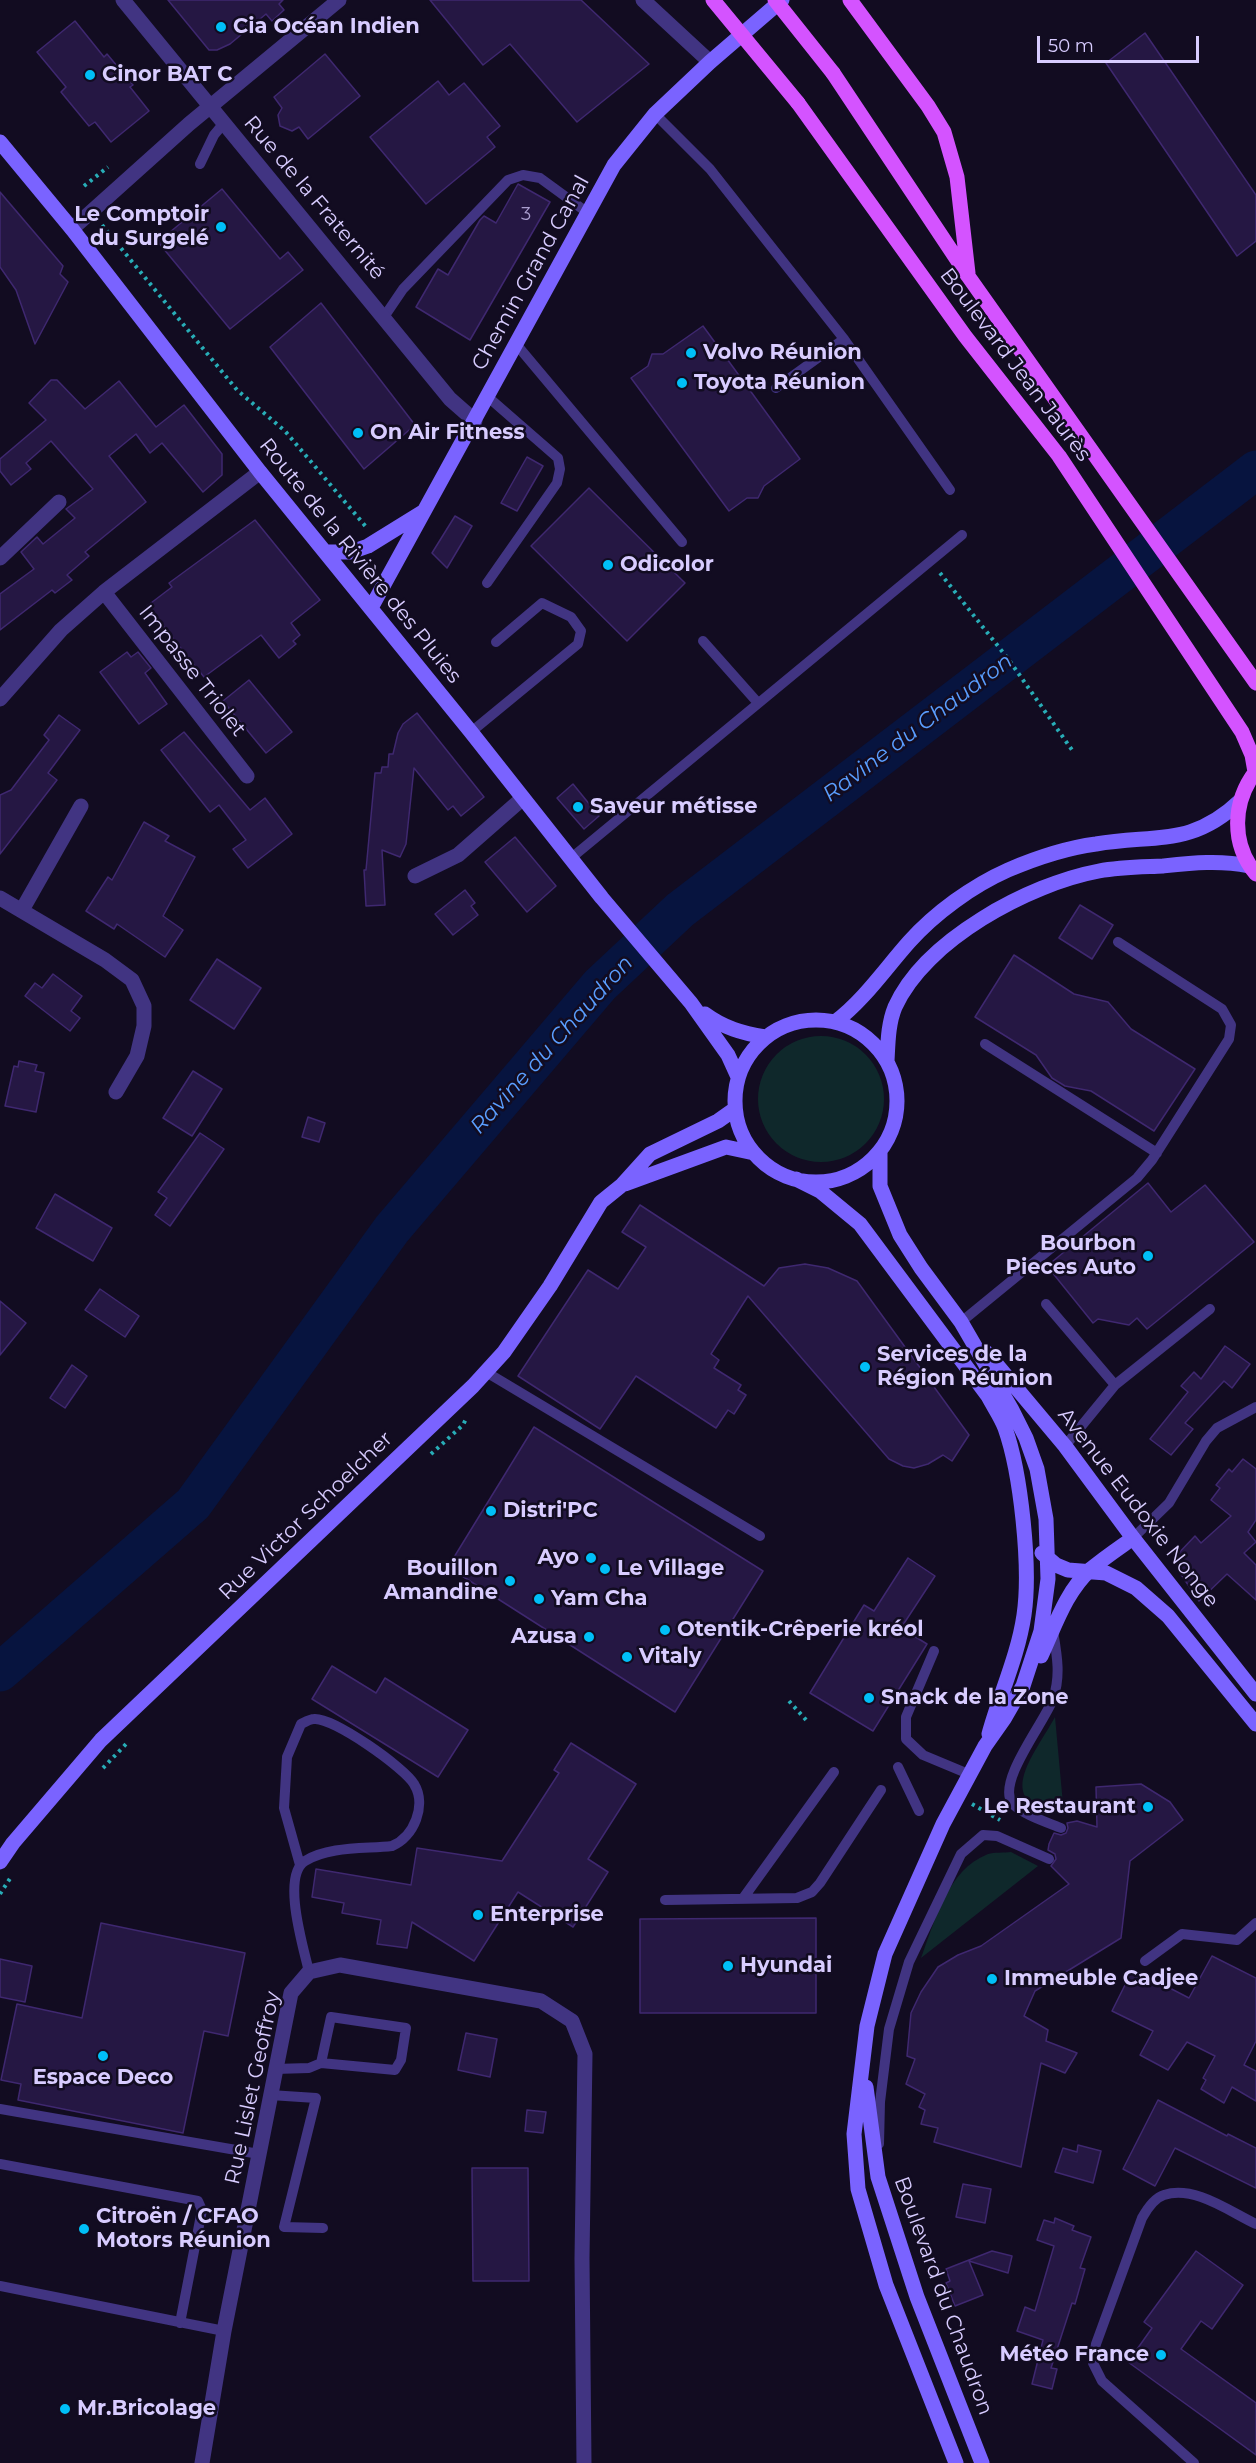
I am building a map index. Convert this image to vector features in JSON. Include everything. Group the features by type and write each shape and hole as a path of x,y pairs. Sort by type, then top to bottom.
{"main road":[{"name":"Boulevard Jean Jaurès","path":"713,0 798,103 965,336 1059,456 1242,732 1256,771"},
{"name":"Boulevard Jean Jaurès","path":"775,0 832,73 968,276 1256,683"},
{"name":"Chemin Grand Canal","path":"371,608 614,165 655,114 710,62 783,0"},
{"path":"850,0 928,106 944,132 957,177 968,276"},
{"name":"Route de la Rivière des Pluies","path":"0,142 72,229 260,472 471,732 570,859 692,1003 728,1055 738,1077"},
{"path":"326,552 351,552 377,540 426,510"},
{"path":"1253,870 1240,846 1237,823 1240,801 1246,785 1256,771"},
{"path":"835,1022 858,1002 924,927 966,894 1008,870 1059,851 1078,847 1181,835 1222,818 1240,801"},
{"path":"887,1061 889,1025 895,1007 907,987 929,962 960,934 996,910 1032,892 1099,871 1208,862 1253,870"},
{"name":"Route de la Rivière des Pluies","path":"692,1003 719,1024 736,1032 765,1037"},
{"path":"814,1019 835,1022 862,1034 880,1050 887,1061 897,1091 897,1113 891,1134 880,1152 856,1172 827,1181 796,1179 773,1169 754,1153 741,1132 735,1109 738,1077 749,1055 765,1037 788,1024 814,1019"},
{"name":"Rue Victor Schoelcher","path":"0,1862 13,1843 101,1740 486,1372 504,1352 550,1286 601,1202 622,1185 650,1154 718,1121 735,1109"},
{"name":"Rue Victor Schoelcher","path":"622,1185 726,1147 754,1153"},
{"name":"Boulevard du Chaudron","path":"880,1152 880,1186 900,1235 961,1322 1012,1410 1026,1438 1039,1479 1046,1519 1048,1579 1041,1631 1023,1686 985,1746 943,1824 885,1954 867,2026 864,2069 854,2134 858,2189 886,2285 956,2463"},
{"name":"Boulevard du Chaudron","path":"796,1179 820,1191 860,1224 988,1396 1005,1426 1013,1456 1022,1515 1026,1569 1024,1615 1008,1676 985,1746"},
{"name":"Avenue Eudoxie Nonge","path":"961,1322 1065,1446 1133,1538 1256,1695"},
{"name":"Avenue Eudoxie Nonge","path":"1022,1515 1033,1543 1047,1557 1068,1570 1106,1573 1136,1588 1168,1616 1256,1724"},
{"path":"1023,1686 1039,1661 1060,1612 1073,1590 1089,1570 1133,1538"},
{"name":"Boulevard du Chaudron","path":"864,2069 878,2177 917,2296 982,2463"}],"street":[{"name":"Rue de la Fraternité","path":"123,0 450,399 475,420"},
{"path":"72,229 211,107 339,0"},
{"path":"643,0 710,62"},
{"path":"1,694 61,630 104,592 260,472"},
{"path":"0,558 59,502"},
{"name":"Impasse Triolet","path":"104,592 247,776"},
{"path":"415,876 465,850 523,798"},
{"path":"22,910 81,806"},
{"path":"0,898 105,960 132,980 144,1006 144,1026 137,1056 116,1092"},
{"path":"309,1972 340,1965 541,2001 572,2021 585,2054 582,2258 584,2463"},
{"name":"Rue Lislet Geoffroy","path":"202,2463 224,2331 291,1993 309,1972"}],"lane":[{"path":"655,114 710,169 844,339 950,490"},
{"path":"200,164 214,135 224,123"},
{"path":"384,317 403,289 508,180 523,175 540,178 588,213"},
{"path":"776,388 844,339"},
{"path":"516,344 682,542"},
{"path":"487,583 556,483 560,468 558,458 488,398"},
{"path":"570,859 962,535"},
{"path":"471,732 578,644 582,631 571,617 542,603 496,642"},
{"path":"703,641 758,703"},
{"path":"961,1322 1137,1178 1157,1153 1229,1039 1231,1025 1222,1009 1118,942"},
{"path":"985,1044 1157,1153"},
{"path":"1046,1304 1115,1385"},
{"path":"1065,1446 1115,1385 1210,1309"},
{"path":"486,1372 760,1536"},
{"path":"1133,1538 1169,1503 1206,1441 1217,1428 1256,1407"},
{"path":"1053,1631 1059,1668 1053,1698 1042,1723 1011,1776 1008,1789 1012,1803 1021,1810 1060,1828"},
{"path":"934,1651 906,1717 906,1739 923,1755 971,1775"},
{"path":"300,1865 284,1808 287,1757 301,1724 315,1719 334,1724 400,1769 414,1782 418,1793 418,1808 416,1822 401,1843 392,1846 329,1852 306,1860 300,1865 294,1875 295,1908 309,1972"},
{"path":"898,1767 919,1810"},
{"path":"744,1897 834,1772"},
{"path":"665,1900 744,1897 797,1898 812,1892 881,1790"},
{"path":"878,2177 880,2102 889,2030 909,1962 961,1854 972,1842 983,1835 997,1836 1049,1859"},
{"path":"1145,1961 1182,1934 1237,1940 1256,1923"},
{"path":"275,2069 309,2068 321,2063 395,2070 400,2060 406,2028 331,2017 321,2063"},
{"path":"867,2026 889,2030"},
{"path":"270,2095 316,2098 284,2227 323,2228"},
{"path":"0,2109 259,2154"},
{"path":"0,2164 198,2201 202,2210 180,2324"},
{"path":"1194,2463 1102,2381 1093,2363 1096,2344 1142,2218 1150,2205 1164,2195 1184,2194 1202,2198 1256,2224"},
{"path":"0,2286 180,2324 224,2331"}],"path":[{"path":"84,186 108,166"},
{"path":"95,217 237,390 268,414 299,446 377,540"},
{"path":"930,561 1009,660 1072,750"},
{"path":"789,1701 807,1721"}],"green space":[{"path":"821,1036 845,1040 866,1054 880,1075 884,1099 880,1123 866,1144 845,1158 821,1162 797,1158 776,1144 762,1123 758,1099 762,1075 776,1054 797,1040"},
{"path":"1055,1717 1064,1815 1041,1809 1028,1801 1023,1790 1024,1777 1029,1763"},
{"path":"1011,1852 1038,1866 921,1958 944,1898 962,1872 988,1854"}],"building":[{"name":"Cia Océan Indien","path":"168,0 283,0 279,4 284,10 272,21 266,14 230,44 217,50 209,50"},
{"path":"430,0 581,0 649,64 577,122 510,44 483,65"},
{"name":"Cinor BAT C","path":"75,21 104,57 107,54 133,85 130,87 149,111 111,142 95,122 89,126 61,92 66,87 37,52"},
{"path":"1145,33 1256,195 1256,241 1237,256 1106,63"},
{"path":"325,54 360,96 308,139 299,127 292,131 280,126 278,115 282,108 274,97"},
{"path":"438,81 449,95 464,83 500,126 487,137 495,147 426,204 370,137"},
{"path":"518,184 550,202 470,340 416,307 438,269 448,275 480,220 484,216 496,223"},
{"path":"222,189 280,259 288,252 303,270 230,329 158,242"},
{"path":"0,192 63,266 60,274 68,282 35,344 16,290 0,267"},
{"path":"321,303 415,425 364,469 270,347"},
{"path":"703,326 800,459 764,486 758,498 747,498 729,511 631,378 648,366 652,354 663,354"},
{"path":"51,380 57,380 85,409 119,381 156,427 184,405 222,454 222,475 203,492 162,443 150,453 136,434 109,456 146,502 85,552 89,556 67,575 72,580 55,593 52,590 0,630 0,594 34,569 21,552 37,537 43,544 75,518 66,509 93,489 51,441 26,463 31,469 11,485 0,471 0,459 46,420 29,403"},
{"path":"527,457 543,466 517,511 501,503"},
{"name":"Odicolor","path":"589,488 685,583 627,641 531,546"},
{"path":"455,516 472,526 447,568 432,553"},
{"path":"255,520 320,600 291,623 300,635 293,641 296,644 279,658 261,635 204,677 147,606 172,587 169,583"},
{"path":"127,652 131,657 138,652 151,668 145,673 167,704 139,724 100,672"},
{"path":"249,680 292,732 266,753 223,701"},
{"path":"417,713 484,797 461,816 453,806 448,810 414,768 406,844 400,857 382,850 385,905 366,906 364,870 366,870 375,773 381,773 382,767 388,767 389,754 393,754 398,733 403,724"},
{"path":"59,715 80,730 48,773 57,780 0,854 0,795 11,790 49,740 44,735"},
{"path":"184,732 250,810 265,798 292,834 248,868 233,849 246,840 219,805 210,812 161,750"},
{"path":"573,784 599,816 584,829 557,798"},
{"path":"144,822 169,836 165,841 195,857 163,916 183,930 165,957 117,924 114,929 86,911 108,877 112,880"},
{"path":"515,837 556,886 527,912 485,862"},
{"path":"465,890 475,903 471,906 478,915 453,935 435,914"},
{"path":"1080,905 1113,925 1092,959 1059,938"},
{"path":"1014,955 1074,994 1108,1002 1131,1029 1195,1069 1154,1131 1091,1091 1065,1086 1052,1078 1036,1055 975,1017"},
{"path":"217,959 261,988 234,1029 190,1000"},
{"path":"53,974 82,996 71,1011 80,1018 70,1031 25,996 35,983 42,988"},
{"path":"19,1061 37,1065 35,1071 44,1073 36,1112 5,1106 14,1066 18,1067"},
{"path":"193,1071 222,1089 192,1136 163,1118"},
{"path":"308,1117 325,1123 319,1142 302,1137"},
{"path":"200,1133 224,1149 170,1226 155,1215 167,1198 158,1192"},
{"name":"Bourbon Pieces Auto","path":"1148,1183 1171,1212 1205,1185 1254,1242 1147,1329 1137,1318 1129,1325 1098,1319 1093,1323 1047,1266"},
{"path":"55,1194 112,1228 93,1261 36,1228"},
{"path":"640,1205 764,1286 779,1268 805,1264 828,1268 857,1281 969,1435 952,1461 943,1455 928,1464 914,1468 903,1466 889,1459 748,1296 711,1354 719,1360 714,1368 741,1385 738,1390 746,1395 734,1414 728,1410 716,1428 636,1376 600,1429 518,1376 588,1270 618,1289 646,1247 622,1232"},
{"path":"100,1289 139,1316 125,1337 85,1310"},
{"path":"0,1301 26,1323 0,1355"},
{"path":"1225,1346 1250,1364 1232,1388 1224,1381 1185,1423 1193,1429 1171,1455 1150,1439 1188,1392 1181,1386 1194,1372 1201,1379"},
{"path":"72,1365 87,1376 65,1408 50,1398"},
{"name":"Le Village","path":"534,1427 763,1571 675,1712 448,1567"},
{"path":"1243,1459 1256,1469 1256,1520 1248,1532 1256,1542 1244,1553 1256,1565 1256,1600 1227,1574 1199,1601 1178,1570 1182,1566 1175,1557 1195,1536 1201,1543 1231,1516 1211,1500 1220,1488 1216,1485 1229,1469 1232,1472"},
{"path":"908,1558 935,1576 901,1628 927,1644 873,1731 810,1693 864,1605 874,1611"},
{"path":"332,1666 376,1693 385,1678 468,1730 438,1777 312,1699"},
{"path":"571,1743 636,1784 588,1859 608,1872 573,1927 518,1892 474,1961 412,1922 407,1948 377,1944 381,1920 342,1913 344,1903 312,1897 316,1869 411,1885 417,1848 502,1861 559,1773 554,1770"},
{"name":"Immeuble Cadjee","path":"1141,1784 1170,1802 1183,1820 1130,1861 1121,1938 1035,1991 1024,2016 1048,2030 1046,2041 1077,2053 1065,2073 1041,2063 1021,2167 934,2142 938,2128 921,2124 925,2110 919,2107 925,2094 906,2084 915,2059 907,2056 911,2013 921,1992 938,1967 958,1955 981,1946 1069,1884 1051,1866 1056,1859 1055,1854 1048,1850 1049,1844 1054,1833 1061,1835 1066,1833 1067,1823 1077,1821 1097,1827 1096,1787"},
{"name":"Hyundai","path":"816,1918 816,2013 640,2013 640,1919"},
{"path":"101,1923 245,1953 228,2036 204,2031 183,2133 18,2100 21,2084 1,2080 17,2004 82,2018"},
{"path":"1212,1956 1256,1978 1256,2041 1244,2065 1256,2071 1256,2101 1232,2087 1224,2103 1201,2089 1206,2080 1203,2078 1215,2056 1187,2042 1168,2070 1140,2055 1153,2031 1112,2011 1133,1969 1189,1998"},
{"path":"0,1959 32,1966 25,2002 0,1997"},
{"path":"466,2033 497,2039 490,2077 458,2070"},
{"path":"1158,2100 1227,2136 1228,2134 1256,2148 1256,2188 1175,2148 1155,2186 1123,2169"},
{"path":"527,2110 546,2112 543,2133 525,2131"},
{"path":"1078,2145 1101,2151 1093,2183 1055,2172 1063,2148 1077,2152"},
{"path":"472,2168 528,2168 529,2281 473,2281"},
{"path":"963,2184 991,2189 985,2223 956,2217"},
{"path":"1055,2218 1074,2226 1072,2230 1091,2237 1080,2268 1085,2269 1075,2304 1072,2303 1051,2368 1057,2369 1052,2389 1032,2384 1043,2340 1017,2331 1025,2307 1035,2311 1054,2246 1037,2240 1044,2220 1054,2223"},
{"path":"992,2251 1012,2256 1008,2273 969,2261 983,2295 955,2306 946,2283 950,2281 946,2269"},
{"name":"Météo France","path":"1196,2251 1243,2285 1212,2329 1201,2321 1181,2349 1256,2403 1256,2455 1128,2362 1152,2328 1144,2322"}],"waterway":[{"name":"Ravine du Chaudron","path":"0,1672 193,1504 392,1229 600,985 680,910 1256,470"}],"place":[{"name":"Cia Océan Indien","path":"221,27"},
{"name":"Cinor BAT C","path":"90,75"},
{"name":"Le Comptoir du Surgelé","path":"221,227"},
{"name":"Volvo Réunion","path":"691,353"},
{"name":"Toyota Réunion","path":"682,383"},
{"name":"On Air Fitness","path":"358,433"},
{"name":"Odicolor","path":"608,565"},
{"name":"Saveur métisse","path":"578,807"},
{"name":"Bourbon Pieces Auto","path":"1148,1256"},
{"name":"Services de la Région Réunion","path":"865,1367"},
{"name":"Distri'PC","path":"491,1511"},
{"name":"Ayo","path":"591,1558"},
{"name":"Le Village","path":"605,1569"},
{"name":"Bouillon Amandine","path":"510,1581"},
{"name":"Yam Cha","path":"539,1599"},
{"name":"Otentik-Crêperie kréol","path":"665,1630"},
{"name":"Azusa","path":"589,1637"},
{"name":"Vitaly","path":"627,1657"},
{"name":"Snack de la Zone","path":"869,1698"},
{"name":"Le Restaurant","path":"1148,1807"},
{"name":"Enterprise","path":"478,1915"},
{"name":"Hyundai","path":"728,1966"},
{"name":"Immeuble Cadjee","path":"992,1979"},
{"name":"Espace Deco","path":"103,2056"},
{"name":"Citroën / CFAO Motors Réunion","path":"84,2229"},
{"name":"Météo France","path":"1161,2355"},
{"name":"Mr.Bricolage","path":"65,2409"}]}
